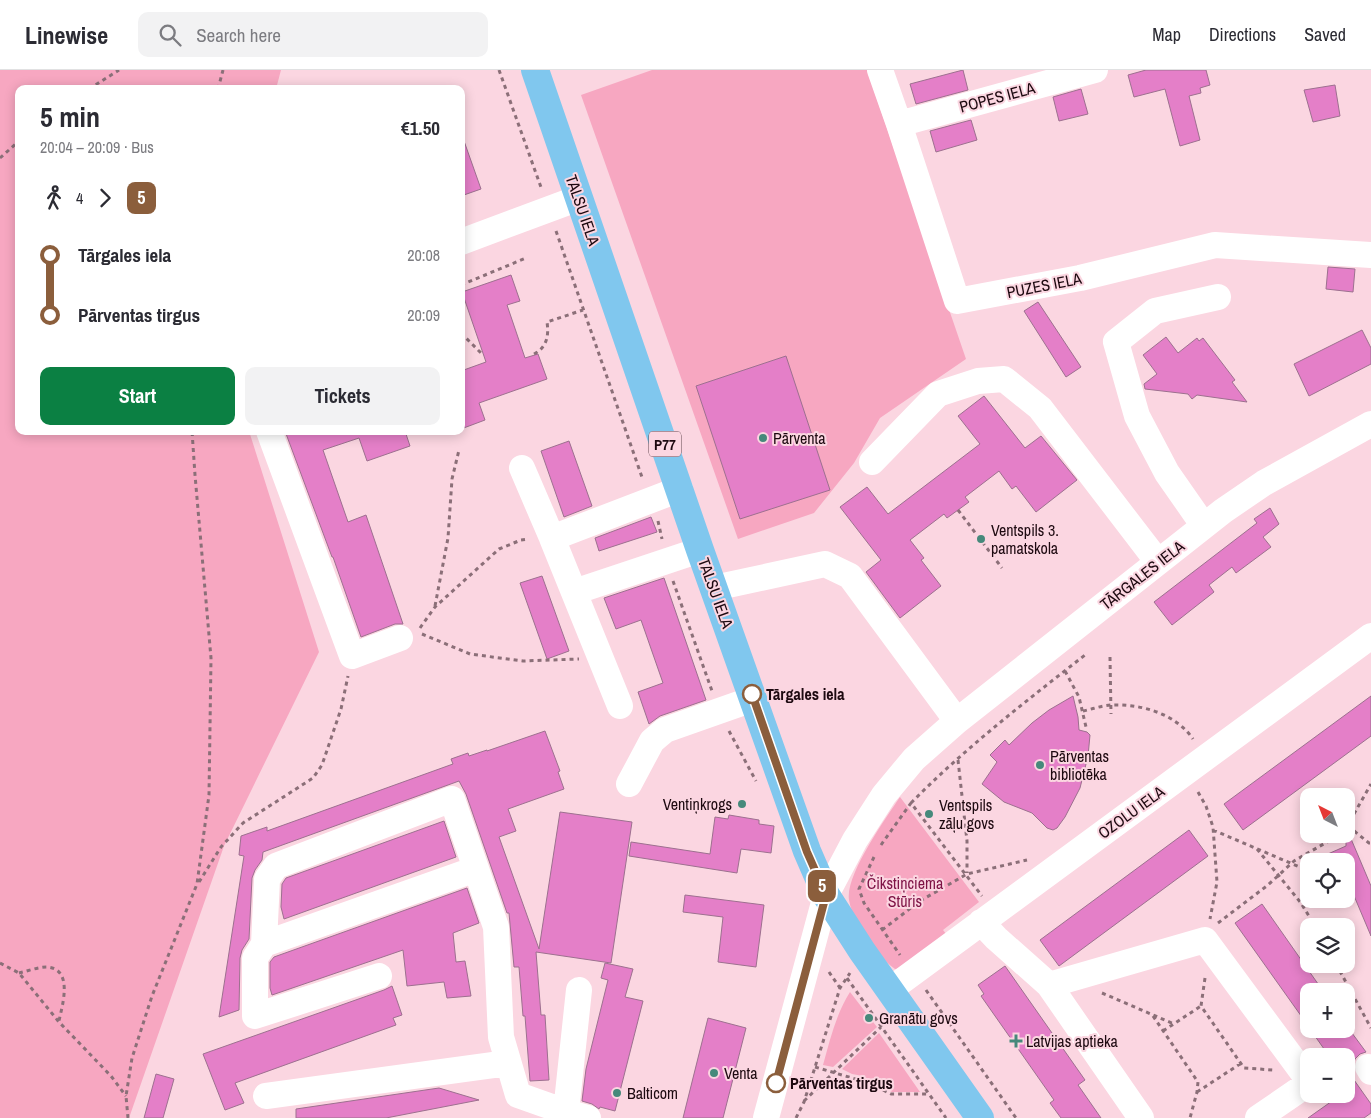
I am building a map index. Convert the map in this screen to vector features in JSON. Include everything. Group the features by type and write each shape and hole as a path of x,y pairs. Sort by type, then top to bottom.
{"main road":[{"name":"TALSU IELA","path":"535,70 700,550 807,852 826,895 862,951 980,1118"}],"street":[{"name":"PUZES IELA","path":"880,70 957,302 1080,278 1215,245 1371,254"},
{"name":"POPES IELA","path":"899,124 1095,70"},
{"path":"465,240 579,198"},
{"path":"1204,526 1167,473 1137,416 1116,342 1155,311 1218,298"},
{"path":"872,462 938,394 978,380 1004,379 1040,408 1158,562"},
{"name":"TĀRGALES IELA","path":"826,895 855,840 884,795 914,759 957,721 1204,526 1264,483 1371,424"},
{"path":"270,435 352,656 400,638"},
{"path":"522,468 620,706"},
{"path":"552,538 680,489"},
{"path":"574,592 700,550"},
{"path":"714,588 825,564 850,576 957,721"},
{"name":"OZOLU IELA","path":"891,990 1371,636"},
{"path":"629,784 652,741 665,730 753,699"},
{"path":"379,976 255,1016 255,958 264,944 267,879 276,866 452,799 496,927 501,1037 518,1095 577,1115 579,990"},
{"path":"264,944 476,869"},
{"path":"766,1118 817,966 826,895"},
{"path":"981,922 996,938 1059,982 1141,1118"},
{"path":"1059,982 1206,935 1300,1069"},
{"path":"266,1096 508,1063"},
{"path":"1258,1118 1300,1088"}],"path":[{"path":"95,85 119,70"},
{"path":"219,85 223,70"},
{"path":"499,70 661,532 666,561 719,712 756,781"},
{"path":"0,158 15,145"},
{"path":"465,283 526,258"},
{"path":"534,354 541,350 547,339 549,334 547,322 583,310"},
{"path":"465,337 481,353"},
{"path":"192,435 211,658 209,795 197,884"},
{"path":"435,606 448,538 452,479 459,450"},
{"path":"958,510 1002,568"},
{"path":"552,538 521,540 499,549 435,606 417,632 470,654 523,661 570,660 600,656"},
{"path":"1016,1118 864,903 859,889 876,852 911,803 934,779 1013,711 1085,655"},
{"path":"128,1118 126,1096 132,1058 152,996 197,884 221,847 243,824 313,778 322,764 341,709 352,656"},
{"path":"1110,657 1111,714"},
{"path":"1065,671 1079,697 1086,727"},
{"path":"1083,712 1112,705 1134,706 1155,711 1176,722 1190,734 1206,757"},
{"path":"958,760 967,841 966,874"},
{"path":"1355,813 1371,784"},
{"path":"1198,791 1206,806 1213,830 1217,882 1206,935"},
{"path":"911,803 966,874"},
{"path":"1213,830 1300,868"},
{"path":"1355,833 1371,843"},
{"path":"1206,935 1291,864 1326,843"},
{"path":"1256,849 1301,903 1311,918"},
{"path":"862,951 882,929 920,901 966,874 1038,857 1050,872"},
{"path":"0,963 20,973 59,1022 111,1076 126,1096"},
{"path":"817,966 840,988"},
{"path":"20,973 46,967 54,969 58,973 64,981 65,991 59,1022"},
{"path":"1341,973 1371,1028"},
{"path":"796,1118 804,1102 840,988 847,978 946,1118"},
{"path":"1059,982 1174,1024"},
{"path":"1163,1031 1201,1006 1244,1068"},
{"path":"1153,1016 1198,1082 1190,1118"},
{"path":"804,1102 881,1027"},
{"path":"1197,1092 1240,1064"},
{"path":"815,1067 869,1083 891,1094 929,1094"}],"green space":[{"path":"0,70 281,70 277,85 15,85 15,435 250,435 319,652 224,846 129,1118 0,1118"},
{"path":"652,70 867,70 966,359 880,418 854,463 814,513 738,539 581,95"},
{"name":"Čikstiņciema Stūris","path":"900,797 979,902 943,930 947,935 904,968 895,969 880,954 854,915 849,900 849,889 853,876 868,847"},
{"path":"850,992 877,1027 833,1067 823,1065 837,1018"},
{"path":"879,1033 920,1092 892,1092 863,1076 852,1074 842,1069"}],"building":[{"path":"963,70 968,90 916,104 910,84"},
{"path":"1146,70 1206,70 1210,85 1200,88 1201,93 1189,96 1200,140 1180,146 1165,89 1134,97 1128,75"},
{"path":"1335,85 1340,116 1313,122 1304,90"},
{"path":"1081,89 1088,114 1059,121 1053,97"},
{"path":"971,120 977,140 936,152 930,131"},
{"path":"465,144 481,189 465,195"},
{"path":"1328,267 1355,269 1353,292 1326,289"},
{"path":"511,275 520,301 507,305 525,358 538,354 547,379 479,403 485,420 465,428 465,370 486,362 465,301 465,291"},
{"path":"1038,302 1081,367 1066,377 1024,311"},
{"path":"1362,330 1371,348 1371,364 1309,396 1294,364"},
{"path":"1166,337 1178,353 1197,338 1199,341 1203,338 1235,380 1232,382 1247,402 1197,395 1192,399 1188,394 1145,389 1144,384 1157,374 1143,355"},
{"name":"Pārventa","path":"786,356 830,490 740,519 696,386"},
{"path":"984,396 1025,448 1041,436 1077,480 1036,512 1016,486 1012,489 999,471 965,497 969,502 947,518 944,514 910,540 924,558 921,560 941,586 900,618 866,572 881,560 840,507 867,487 888,514 980,444 958,416"},
{"path":"286,435 406,435 410,446 367,461 359,438 323,450 348,522 366,515 403,624 395,624 361,637"},
{"path":"569,441 592,506 564,517 541,451"},
{"path":"1270,508 1279,524 1263,537 1271,547 1236,573 1232,567 1209,585 1214,592 1172,625 1154,602 1257,523 1254,519"},
{"path":"651,517 657,532 599,551 595,538"},
{"path":"542,576 569,651 547,659 520,583"},
{"path":"664,578 706,700 660,716 649,724 638,692 663,683 641,620 616,629 604,598"},
{"name":"Pārventas bibliotēka","path":"1073,696 1079,730 1090,735 1088,756 1080,788 1065,817 1057,828 1053,830 1047,828 1032,813 1004,802 982,784 997,762 990,755 1005,740 1009,745 1032,723 1049,710"},
{"path":"1371,696 1371,736 1243,830 1224,804"},
{"path":"545,731 560,771 558,772 564,789 508,809 516,831 499,837 539,949 560,812 632,822 611,963 536,952 541,1015 545,1015 549,1080 530,1081 519,967 514,967 509,913 507,913 466,794 459,781 263,852 262,860 252,878 249,939 242,950 240,958 239,1010 219,1017 244,856 239,855 241,836 267,827 267,831 453,764 451,759 468,753 469,756 487,751"},
{"path":"729,815 759,820 759,824 774,826 771,853 741,849 737,873 629,856 631,842 710,854 715,817 728,819"},
{"path":"444,821 456,857 284,919 281,907 282,884 286,878"},
{"path":"1189,830 1208,856 1059,966 1040,940"},
{"path":"1346,843 1353,843 1371,886 1371,936 1355,898 1355,853 1330,853 1346,846"},
{"path":"467,888 479,923 453,933 456,962 465,961 471,996 447,998 444,982 407,986 403,950 272,995 270,988 270,962 274,957"},
{"path":"685,895 764,905 756,967 718,962 723,917 683,912"},
{"path":"1262,904 1300,958 1300,973 1310,973 1317,983 1300,983 1300,1014 1235,923"},
{"path":"605,963 633,969 625,997 643,1001 615,1111 600,1107 599,1109 592,1104 582,1101 586,1069 608,980 601,978"},
{"path":"1005,966 1085,1080 1078,1085 1101,1118 1061,1118 1050,1103 1054,1100 981,996 984,994 978,985"},
{"path":"392,986 402,1015 393,1018 396,1025 235,1083 244,1103 225,1110 203,1054"},
{"name":"Venta","path":"708,1018 746,1028 723,1118 683,1118"},
{"path":"1355,1037 1366,1052 1360,1054 1355,1059 1355,1048 1323,1048 1316,1038"},
{"path":"156,1074 174,1079 163,1118 144,1118"},
{"path":"1355,1081 1371,1104 1371,1113 1364,1118 1308,1118 1329,1103 1355,1103"},
{"path":"439,1088 479,1100 386,1118 296,1118 296,1109"}],"bus line":[{"name":"5","path":"752,694 807,852 826,895 776,1083"}],"place":[{"name":"Pārventa","path":"763,438"},
{"name":"Ventspils 3. pamatskola","path":"981,539"},
{"name":"Tārgales iela","path":"752,694"},
{"name":"Pārventas bibliotēka","path":"1040,765"},
{"name":"Ventiņkrogs","path":"742,804"},
{"name":"Ventspils zāļu govs","path":"929,814"},
{"name":"Granātu govs","path":"869,1018"},
{"name":"Latvijas aptieka","path":"1016,1041"},
{"name":"Venta","path":"714,1073"},
{"name":"Pārventas tirgus","path":"776,1083"},
{"name":"Balticom","path":"617,1093"}]}
